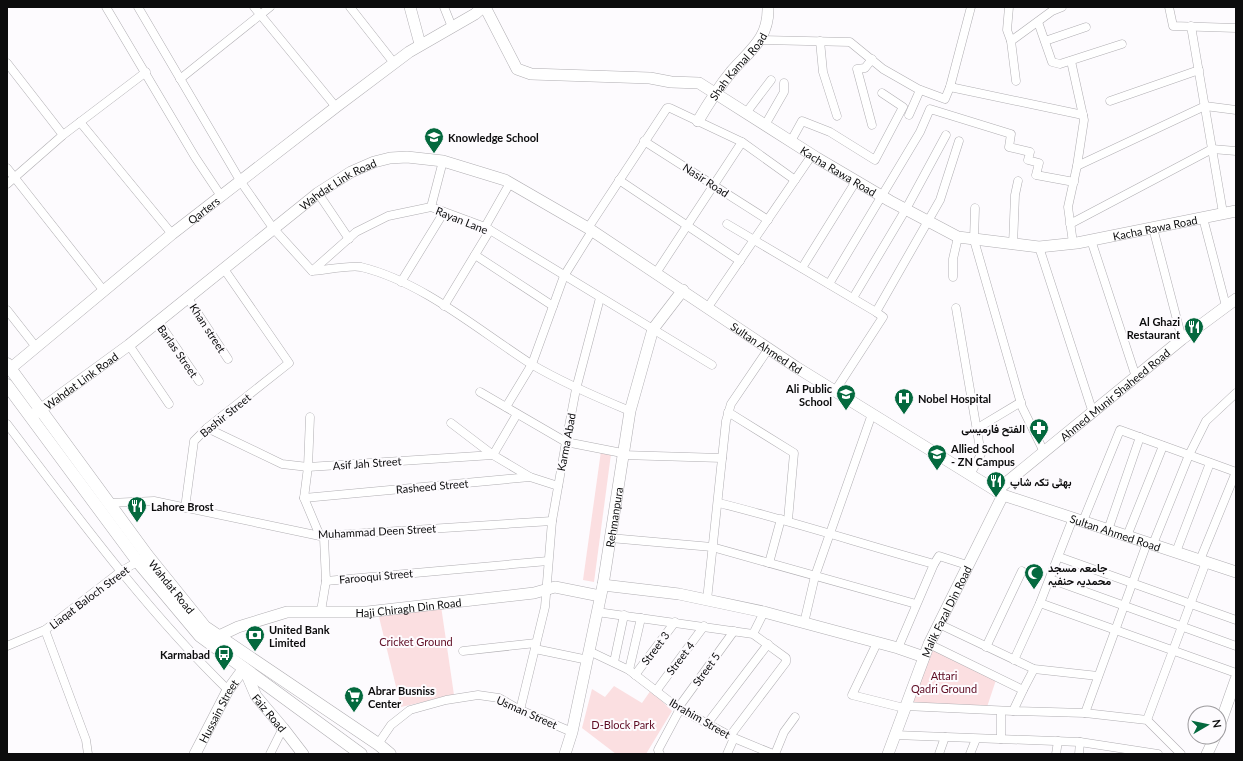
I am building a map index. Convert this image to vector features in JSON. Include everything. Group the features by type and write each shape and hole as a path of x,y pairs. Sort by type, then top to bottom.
{"main road":[{"name":"Wahdat Road","path":"9,366 109,503 143,558 205,627 378,744 390,754"},
{"name":"Wahdat Road","path":"7,385 143,558 200,636 361,754"},
{"path":"244,668 250,657"}],"street":[{"path":"106,7 146,72 195,157 221,196"},
{"path":"138,7 241,182 273,228 312,271 359,267 401,282 444,306 532,364 576,389 630,411"},
{"path":"254,7 336,107"},
{"path":"180,79 270,7"},
{"path":"350,7 394,63"},
{"path":"410,7 420,44"},
{"path":"444,7 452,27"},
{"name":"Qarters","path":"9,366 36,347 172,234 394,63 420,44 475,14 484,7"},
{"name":"Kacha Rawa Road","path":"484,7 517,69 531,74 650,78 671,82 699,83 812,155 958,238 1039,247 1073,244 1236,211"},
{"name":"Shah Kamal Road","path":"698,121 715,93 764,34 768,19 768,7"},
{"path":"760,40 850,42 884,69 920,90 945,99 950,87 971,7"},
{"path":"1009,7 1007,30 1012,41 1016,81"},
{"path":"1012,41 1038,22 1051,9 1062,7"},
{"path":"1169,7 1172,25 1236,28"},
{"path":"1038,22 1052,62 1060,64 1122,44"},
{"path":"1191,26 1223,213"},
{"path":"1045,41 1086,27"},
{"path":"820,41 823,72 837,116"},
{"path":"872,59 865,68 857,69 872,125"},
{"path":"1071,60 1084,120 1077,166 1068,207 1073,244"},
{"path":"7,62 63,135"},
{"path":"1110,100 1199,70"},
{"path":"7,184 63,135 146,72"},
{"path":"746,113 771,80"},
{"path":"765,125 784,92 784,83"},
{"path":"950,87 1083,115"},
{"path":"909,115 920,90"},
{"path":"791,142 802,121 830,132 875,160 903,107 882,93"},
{"path":"1077,166 1205,106 1236,110"},
{"path":"506,407 532,364 564,276 619,180 667,108 670,108 742,142 795,180"},
{"path":"829,284 920,132 930,109 1011,134 1009,147 1030,152 1028,160 1039,163 1036,175 1074,182"},
{"path":"80,122 172,234"},
{"path":"852,298 906,209 946,135"},
{"name":"Nasir Road","path":"644,141 768,220"},
{"path":"656,273 742,142"},
{"path":"876,312 940,200 959,142"},
{"path":"1070,224 1212,149 1236,151"},
{"path":"708,307 812,155"},
{"name":"Wahdat Link Road","path":"31,417 129,345 318,193 351,172 384,159 407,157 443,161 510,183 590,230 683,290"},
{"path":"431,207 443,161"},
{"path":"7,168 104,291"},
{"path":"619,180 740,261"},
{"path":"802,268 856,181"},
{"path":"1013,245 1015,195 1018,181"},
{"path":"444,306 475,255 510,183"},
{"path":"318,193 349,239"},
{"name":"Rayan Lane","path":"312,271 356,232 388,216 431,207 487,229 712,365"},
{"path":"975,208 974,240 1021,402 1044,452"},
{"path":"401,282 444,212"},
{"path":"1203,218 1226,306"},
{"path":"727,224 883,317 835,391"},
{"path":"1154,228 1182,339"},
{"path":"953,277 953,259 958,238"},
{"path":"1091,240 1136,377"},
{"path":"1039,247 1093,413"},
{"path":"475,255 553,306"},
{"name":"Bashir Street","path":"185,508 194,441 207,428 289,363 224,269"},
{"name":"Sultan Ahmed Rd","path":"683,290 835,391 999,493"},
{"name":"Rehmanpura","path":"565,754 572,732 602,591 622,454 630,411 653,329 683,290"},
{"name":"Khan street","path":"188,297 228,359"},
{"name":"Karma Abad","path":"520,710 545,607 552,521 576,389 600,298"},
{"name":"Ahmed Munir Shaheed Road","path":"999,493 1044,452 1182,339 1236,299"},
{"path":"956,308 981,454 970,475"},
{"path":"7,310 36,347"},
{"name":"Barlas Street","path":"158,321 199,381"},
{"path":"129,345 169,404"},
{"path":"707,600 728,412 731,404 769,348"},
{"path":"480,392 566,442 622,454 722,458"},
{"path":"1085,713 1132,584 1189,455 1206,421 1236,393"},
{"path":"976,428 1021,402"},
{"path":"728,412 794,453 784,519 769,563"},
{"path":"493,455 517,414"},
{"path":"804,623 815,576 872,414"},
{"path":"304,498 308,467 310,417"},
{"path":"450,423 493,455 530,477"},
{"path":"7,424 120,572 171,632 228,690"},
{"name":"Asif Jah Street","path":"207,428 282,464 308,467 493,455"},
{"path":"1014,660 1059,557 1078,520 1119,431 1123,431 1236,472 1203,561 1182,627 1147,720"},
{"path":"1108,530 1140,437"},
{"path":"1127,536 1163,446"},
{"path":"1176,552 1210,463"},
{"name":"Rasheed Street","path":"304,498 530,477 558,486"},
{"name":"Sultan Ahmed Road","path":"999,493 1236,572"},
{"name":"Malik Fazal Din Road","path":"888,754 929,644 967,565 999,493"},
{"name":"Farooqui Street","path":"304,498 320,536 324,538 326,581 548,561"},
{"name":"Muhammad Deen Street","path":"109,503 154,501 320,536 552,521"},
{"path":"718,503 784,519 934,564"},
{"path":"610,538 712,548 916,604"},
{"path":"898,648 937,556 967,565"},
{"path":"1059,557 1236,620"},
{"name":"Liaqat Baloch Street","path":"7,646 45,630 120,572 143,558"},
{"path":"986,647 1022,571"},
{"path":"1050,579 1236,646"},
{"path":"321,611 326,581"},
{"name":"Haji Chiragh Din Road","path":"219,636 238,627 287,612 367,612 534,593 555,587 602,591 679,594 764,612 877,642 924,657"},
{"path":"1040,603 1236,673"},
{"path":"597,612 753,634 787,660 732,737 727,754"},
{"path":"753,634 764,612"},
{"path":"614,662 624,615"},
{"path":"632,672 641,618"},
{"name":"Street 3","path":"632,672 674,622"},
{"path":"938,624 1034,669 1098,676"},
{"name":"Street 4","path":"656,691 704,626"},
{"path":"45,630 86,740 88,754"},
{"name":"Street 5","path":"660,754 658,750 679,709 734,631"},
{"path":"877,642 852,695 905,707 1085,713 1147,720 1181,754"},
{"path":"708,724 768,644"},
{"path":"929,644 1023,690"},
{"name":"Ibrahim Street","path":"463,651 535,646 614,662 632,672 679,709 732,737 774,754"},
{"name":"Hussain Street","path":"195,754 228,690 244,668"},
{"name":"Faiz Road","path":"244,668 256,696 283,728 302,754"},
{"path":"1013,711 1034,669"},
{"path":"1227,705 1236,679"},
{"name":"Usman Street","path":"378,744 391,725 410,710 446,700 478,695 499,698 520,710 572,732"},
{"path":"1001,710 1001,739"},
{"path":"774,754 784,732 795,716"},
{"path":"270,754 283,728"},
{"path":"895,735 1080,742 1155,753"},
{"path":"939,754 945,737"},
{"path":"970,754 976,739"},
{"path":"1056,754 1058,741"},
{"path":"1079,754 1080,742"}],"green space":[{"path":"601,451 611,454 594,582 583,580"},
{"name":"Cricket Ground","path":"441,606 454,695 401,707 379,617"},
{"name":"Attari Qadri Ground","path":"929,644 997,677 986,710 905,706"},
{"name":"D-Block Park","path":"614,686 642,703 651,690 672,711 646,754 616,754 582,728 592,689 605,697"}],"place":[{"name":"Knowledge School","path":"434,154"},
{"name":"Al Ghazi Restaurant","path":"1194,344"},
{"name":"Ali Public School","path":"846,411"},
{"name":"Nobel Hospital","path":"904,415"},
{"name":"الفتح فارمیسی","path":"1039,445"},
{"name":"Allied School - ZN Campus","path":"937,471"},
{"name":"بھٹی تکہ شاپ","path":"996,498"},
{"name":"Lahore Brost","path":"137,523"},
{"name":"جامعہ مسجد محمدیہ حنفیہ","path":"1034,590"},
{"name":"United Bank Limited","path":"255,652"},
{"name":"Karmabad","path":"224,671"},
{"name":"Abrar Busniss Center","path":"354,713"}]}
